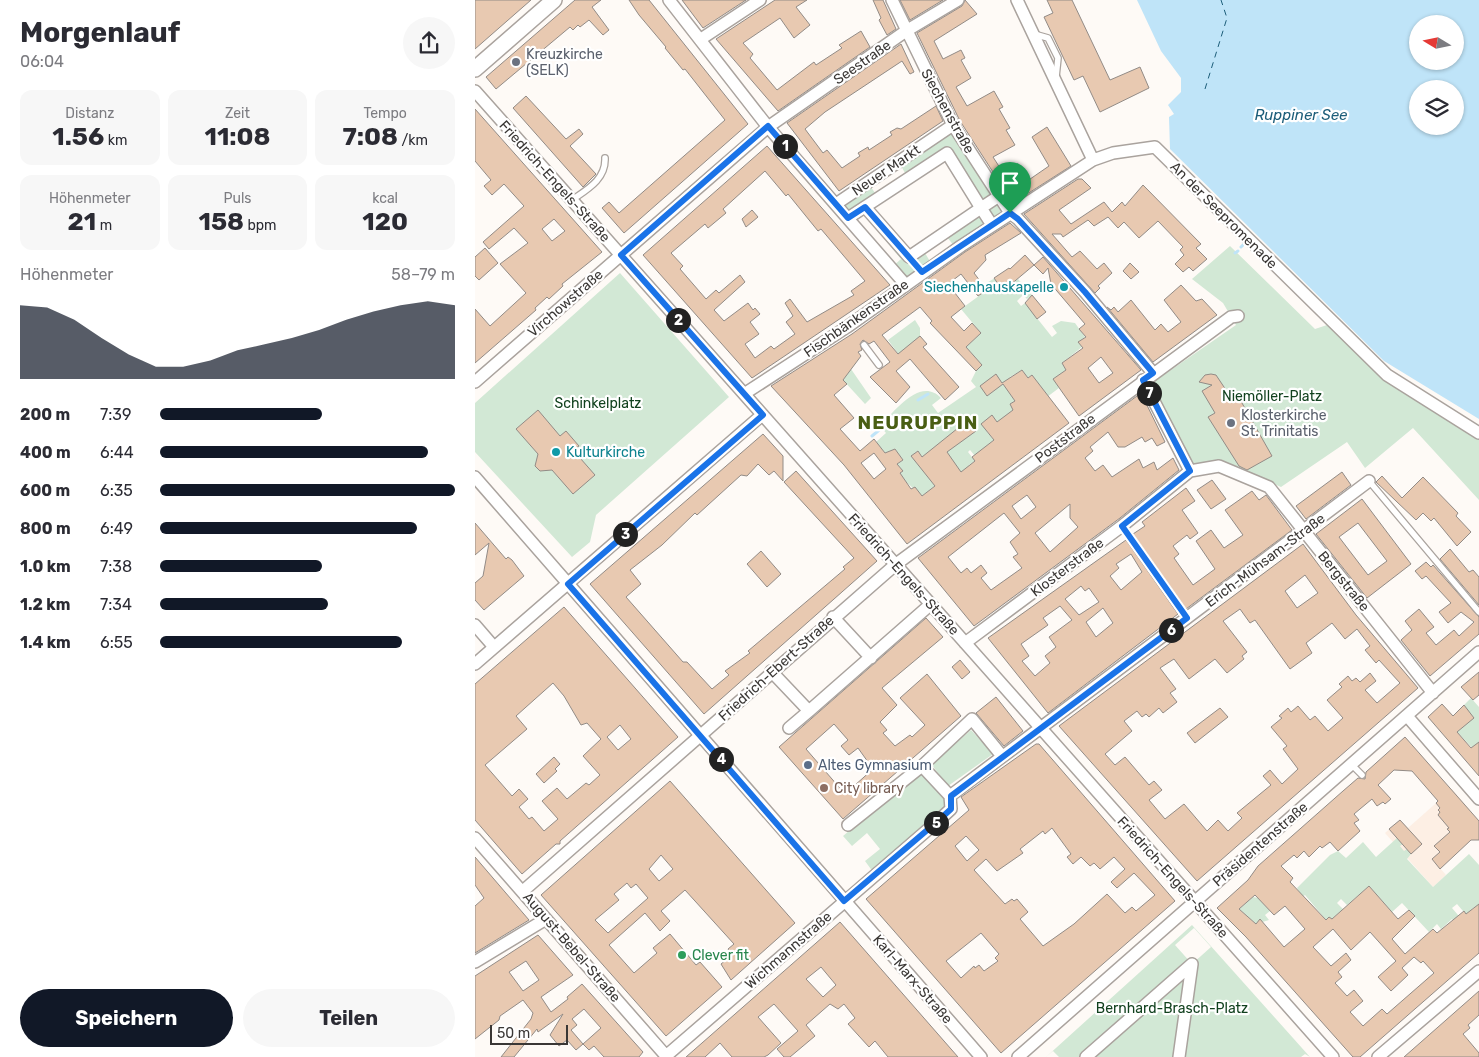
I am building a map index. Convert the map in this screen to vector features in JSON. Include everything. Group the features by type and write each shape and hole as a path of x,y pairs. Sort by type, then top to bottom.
{"main road":[{"path":"475,69 555,0"}],"street":[{"path":"669,0 768,126 905,284"},
{"path":"701,39 760,0"},
{"name":"Siechenstraße","path":"892,0 953,125 1010,213 1018,219 1085,292 1153,373"},
{"name":"Seestraße","path":"768,126 907,31 957,0"},
{"path":"1017,0 1055,84 1093,160"},
{"name":"Friedrich-Engels-Straße","path":"475,91 1333,1057"},
{"name":"Neuer Markt","path":"836,204 953,125"},
{"name":"Virchowstraße","path":"475,382 768,126"},
{"path":"937,136 992,225"},
{"name":"Neuer Markt","path":"848,218 964,142"},
{"name":"An der Seepromenade","path":"1093,160 1113,153 1155,147 1387,375 1479,433"},
{"name":"Fischbänkenstraße","path":"745,394 847,327 905,284 981,232 1093,160"},
{"path":"893,270 902,264 906,254 950,229 999,196"},
{"name":"Neuer Markt","path":"865,207 922,272"},
{"path":"969,216 981,232"},
{"path":"950,229 961,246"},
{"name":"Poststraße","path":"895,565 1143,380 1231,317 1238,316"},
{"path":"1143,380 1190,471"},
{"path":"475,664 763,415"},
{"name":"Bergstraße","path":"1190,471 1219,466 1269,487 1433,692"},
{"name":"Klosterstraße","path":"965,643 1122,526 1190,471"},
{"path":"475,477 700,736"},
{"name":"Erich-Mühsam-Straße","path":"1040,728 1305,531 1369,481"},
{"name":"Friedrich-Ebert-Straße","path":"523,891 700,736 833,616 895,565"},
{"path":"789,728 931,604"},
{"path":"833,616 871,658"},
{"path":"475,625 494,647"},
{"name":"Präsidentenstraße","path":"1018,1057 1194,900 1352,765 1479,652"},
{"path":"771,671 809,712"},
{"path":"1407,716 1479,799"},
{"path":"848,825 922,766 971,719 1002,756"},
{"name":"Wichmannstraße","path":"667,1056 939,820 951,809 951,796 1040,728"},
{"name":"Karl-Marx-Straße","path":"700,736 981,1057"},
{"path":"922,766 951,796"},
{"name":"August-Bebel-Straße","path":"476,841 523,891 667,1056"},
{"path":"475,962 546,919"},
{"path":"1086,1057 1192,964 1179,1057"},
{"path":"1378,1057 1479,971"}],"lane":[{"path":"572,200 602,176 605,170 605,158"},
{"path":"864,345 879,366"},
{"path":"1369,481 1479,612"},
{"path":"1122,526 1187,618"},
{"path":"1352,765 1362,775"}],"shaded area":[{"path":"1452,789 1470,810 1448,829 1456,838 1432,859 1446,875 1433,887 1385,833 1400,820 1408,828"}],"green space":[{"path":"950,130 1001,212 954,246 947,237 925,253 931,263 905,281 892,267 901,259 862,212 853,219 840,204 869,184 875,193 905,173 900,164","holes":["947,153 981,208 908,257 865,207"]},
{"name":"Niemöller-Platz","path":"1230,246 1315,329 1330,324 1381,375 1479,437 1479,500 1413,428 1365,468 1347,442 1281,487 1253,475 1193,465 1152,383 1236,325 1223,303 1192,279"},
{"name":"Schinkelplatz","path":"620,273 729,397 596,515 590,542 572,557 475,452 475,403"},
{"path":"995,278 1003,291 1018,279 1032,295 1027,299 1023,295 1017,301 1021,306 1025,303 1052,337 1057,333 1052,326 1061,321 1075,323 1085,337 1079,342 1082,347 1062,363 1066,370 1054,379 1059,388 1047,397 1032,375 1028,378 1022,370 1010,377 1008,391 1015,401 1010,404 1014,409 998,423 992,416 987,432 994,440 975,456 970,450 968,452 975,461 969,465 973,471 960,481 958,468 946,452 925,462 918,451 913,455 935,486 922,496 898,475 903,471 897,464 903,460 895,449 885,453 876,442 886,433 880,426 900,405 916,394 925,391 933,392 941,398 932,405 938,413 976,387 971,381 976,371 982,365 966,347 981,333 961,309 987,290 983,285"},
{"path":"915,320 920,328 920,336 899,355 888,340"},
{"path":"851,369 871,398 865,404 843,380"},
{"path":"1471,698 1479,707 1479,755 1457,732 1450,719"},
{"path":"971,730 993,754 948,786 931,764"},
{"path":"923,769 944,792 946,807 937,814 939,817 873,872 865,861 880,849 867,833 852,846 843,836"},
{"path":"1397,838 1403,844 1400,846 1404,851 1407,849 1411,854 1407,859 1433,887 1469,854 1479,865 1479,906 1473,908 1468,917 1457,904 1452,908 1464,922 1459,927 1452,919 1441,929 1437,924 1429,932 1402,903 1392,912 1369,886 1347,905 1341,899 1337,903 1343,909 1332,919 1326,920 1305,895 1302,897 1297,888 1330,855 1338,851 1346,858 1363,842 1376,857"},
{"path":"1253,897 1258,898 1270,911 1265,915 1269,920 1256,924 1239,909"},
{"name":"Bernhard-Brasch-Platz","path":"1192,925 1310,1057 1305,1054 1301,1057 1059,1057 1053,1051 1046,1057","holes":["1194,928 1211,947 1192,964 1175,945"]}],"water":[{"name":"Ruppiner See","path":"1137,0 1479,0 1479,419 1384,361 1170,149 1169,117 1174,114 1168,105 1181,92 1181,78 1161,51"}],"building":[{"path":"475,0 531,0 475,49"},
{"path":"575,0 601,0 592,7 609,30 603,35 589,20 580,27 578,25 573,30 570,27 496,89 486,77"},
{"path":"629,0 649,0 748,124 624,233 602,208 609,202 619,213 725,120 685,69 683,70 665,48"},
{"path":"682,0 746,0 703,28"},
{"path":"775,0 807,0 796,7 810,25 794,38 780,18 743,43 753,54 750,58 777,90 814,62 816,65 842,48 839,45 861,31 870,47 778,111 716,39"},
{"path":"873,0 883,0 896,29 887,35 879,20 881,18"},
{"path":"900,0 943,0 910,20"},
{"path":"965,0 977,14 934,41 943,59 961,50 965,58 961,60 971,78 956,87 967,106 994,91 1003,107 999,109 1010,128 1006,130 1015,145 993,157 1002,171 1011,172 1020,186 1049,166 1032,137 1047,127 1071,166 1013,203 960,121 917,33 962,6"},
{"path":"1047,0 1072,0 1110,80 1140,67 1149,88 1100,112 1083,76 1074,80 1044,17 1053,13"},
{"path":"901,44 914,72 910,74 902,61 825,112 805,129 823,153 827,150 842,168 860,156 858,153 868,147 869,150 892,135 890,132 897,128 901,129 936,106 943,121 839,191 787,123"},
{"path":"526,96 566,139 579,129 583,134 570,146 596,174 583,187 513,108"},
{"path":"475,109 602,252 562,284 563,286 549,299 547,297 535,308 536,310 475,363 475,309 490,326 526,293 500,264 528,243 514,228 489,249 483,242 524,206 504,184 492,195 484,186 491,180 475,161","holes":["554,219 565,231 552,241 542,229"]},
{"path":"767,146 890,285 752,378 643,255","holes":["765,171 786,196 788,194 818,231 821,229 865,281 851,291 854,295 807,322 790,299 785,303 793,316 786,322 795,334 774,349 771,346 755,358 745,344 759,334 750,322 760,314 755,308 753,310 748,303 724,321 714,310 745,282 740,275 719,293 716,290 706,299 680,269 683,266 671,253 705,224 708,228 726,213 723,209"]},
{"path":"1078,179 1082,179 1091,188 1059,210 1071,224 1104,202 1112,212 1122,202 1125,206 1143,185 1201,244 1196,248 1207,259 1193,271 1189,267 1183,272 1175,264 1184,255 1180,250 1183,247 1158,221 1139,238 1124,222 1118,228 1108,217 1094,226 1088,220 1063,237 1061,234 1052,234 1072,257 1080,251 1097,269 1104,263 1112,273 1098,286 1100,288 1095,293 1024,214"},
{"path":"752,210 758,217 746,227 742,219"},
{"path":"1010,223 1021,233 985,255 986,260 974,273 987,290 978,296 961,274 948,284 965,306 951,317 964,331 972,323 981,333 966,347 982,365 976,371 930,323 932,321 920,307 882,335 898,354 920,336 927,344 923,347 959,387 945,400 910,359 896,371 910,387 896,403 870,377 890,362 874,341 869,344 863,340 860,344 862,350 858,352 861,356 843,380 847,384 834,395 854,418 840,429 860,451 874,439 885,453 895,449 903,460 897,464 903,471 900,473 911,489 915,487 922,496 935,486 911,456 918,451 922,457 968,420 976,431 947,452 961,472 975,461 972,457 994,440 981,424 992,415 997,422 1013,410 1010,404 1015,401 1003,384 987,396 980,386 996,374 1002,383 1022,370 1028,378 1032,375 1069,423 907,544 844,465 771,386 852,334 965,252","holes":["874,453 886,469 874,479 861,463"]},
{"path":"485,248 498,263 479,280 475,276 475,257"},
{"path":"1025,255 1034,265 1003,291 994,278 1010,269"},
{"path":"1043,257 1141,370 1079,416 1053,379 1066,370 1062,363 1083,348 1078,342 1086,337 1079,329 1085,324 1051,284 1048,268 1043,274 1034,265","holes":["1101,357 1113,373 1099,383 1088,368"]},
{"path":"1130,263 1139,272 1131,279 1123,271"},
{"path":"1181,285 1196,301 1202,299 1217,315 1153,362 1107,307 1111,310 1114,307 1118,312 1131,300 1155,330 1161,324 1168,332 1181,322 1164,300"},
{"path":"1032,295 1046,312 1037,319 1025,303"},
{"name":"Klosterkirche St. Trinitatis","path":"1205,375 1216,375 1232,399 1238,396 1272,456 1247,470 1239,466 1208,417 1215,413 1202,391 1212,385 1199,382"},
{"path":"1141,393 1165,442 1157,446 1152,438 1145,442 1142,437 1125,447 1118,447 1108,432 1090,447 1093,451 1085,458 1095,471 1103,465 1112,477 1139,459 1143,468 1154,462 1157,470 1173,458 1179,470 1120,518 974,626 918,558","holes":["1027,495 1036,507 1021,519 1012,506","1070,504 1070,518 1078,527 1050,552 1035,533","1004,513 1020,533 1010,542 1018,554 1013,557 1022,568 991,590 981,578 987,573 981,565 971,573 967,568 961,573 948,557"]},
{"name":"Kulturkirche","path":"538,410 560,436 566,431 579,446 573,450 595,475 573,494 552,470 540,471 535,466 538,454 516,429"},
{"path":"763,434 783,456 783,481 774,471 769,475 758,464 747,476 741,475 697,515 695,513 662,545 630,570 641,584 626,597 683,662 687,662 712,689 729,675 725,671 750,653 748,651 845,569 843,567 854,558 784,482 796,471 877,561 704,714 590,584"},
{"path":"1342,472 1351,485 1306,519 1296,506"},
{"path":"1382,476 1402,498 1423,477 1458,513 1456,516 1471,532 1457,546 1434,518 1431,521 1423,513 1416,520 1376,482"},
{"path":"1212,480 1226,499 1211,509 1197,490"},
{"path":"1186,488 1195,501 1182,510 1198,533 1190,539 1187,535 1173,546 1179,554 1174,558 1193,585 1215,569 1196,541 1211,530 1224,548 1243,535 1225,510 1252,491 1259,500 1266,495 1292,530 1186,609 1133,534 1145,526 1142,522"},
{"path":"1362,499 1411,564 1367,598 1316,534","holes":["1358,523 1387,561 1368,575 1339,537"]},
{"path":"475,523 506,559 508,557 512,560 524,576 484,610 475,600 475,583 483,576 489,543 475,555"},
{"path":"1126,540 1178,614 1048,713 988,638","holes":["1131,554 1142,572 1121,590 1110,576 1119,568 1116,564","1081,586 1085,591 1089,588 1099,602 1079,615 1065,599","1060,606 1072,620 1049,637 1056,647 1045,656 1050,663 1035,676 1022,661 1029,656 1021,644 1048,625 1043,618","1103,608 1113,623 1096,637 1086,622"]},
{"path":"1303,544 1356,615 1418,688 1197,881 1059,726","holes":["1305,575 1318,593 1297,608 1285,591","1240,609 1250,623 1255,620 1290,669 1312,653 1306,643 1332,623 1345,639 1357,629 1370,646 1365,650 1376,663 1379,660 1400,683 1377,703 1365,690 1376,681 1370,673 1360,682 1356,678 1352,681 1348,676 1339,684 1342,687 1327,700 1343,718 1328,731 1315,716 1310,720 1298,706 1291,712 1288,708 1279,716 1282,718 1271,727 1287,746 1283,749 1298,769 1282,784 1270,770 1263,776 1271,785 1237,813 1242,818 1228,831 1218,820 1207,831 1184,804 1165,819 1149,800 1162,790 1154,781 1149,785 1125,757 1115,765 1105,754 1132,731 1124,721 1137,711 1142,717 1146,714 1149,717 1159,708 1163,713 1177,702 1170,693 1176,689 1160,668 1174,659 1189,679 1215,659 1227,673 1244,659 1242,656 1247,652 1223,621"]},
{"path":"1450,549 1469,572 1473,570 1479,577 1479,605 1440,559"},
{"path":"761,551 781,574 767,587 747,564"},
{"path":"1426,562 1431,567 1433,565 1479,617 1479,634 1430,676 1401,640 1412,630 1405,621 1419,609 1434,627 1426,633 1436,645 1454,630 1459,636 1474,622 1461,612 1448,623 1439,612 1451,603 1426,576 1422,579 1415,571"},
{"path":"564,607 678,737 560,841 560,844 556,844 522,874 475,820 475,684","holes":["553,683 564,696 581,725 587,723 601,739 583,756 600,775 589,785 586,783 567,799 557,788 542,801 558,819 544,831 532,817 529,819 519,807 528,799 519,789 512,796 485,765 527,729 516,716","620,725 631,739 618,750 607,737"]},
{"path":"926,618 943,637 882,688 897,705 880,722 887,730 883,733 895,746 910,735 912,737 925,725 900,698 927,674 961,716 843,819 779,747","holes":["834,724 848,740 841,746 849,755 858,748 873,769 845,794 806,749"]},
{"path":"960,660 970,672 962,679 952,667"},
{"path":"1479,672 1479,695 1473,700 1461,687"},
{"path":"996,697 1023,731 1004,746 976,713"},
{"path":"1442,704 1453,716 1464,705 1474,718 1457,732 1471,748 1479,742 1479,776 1428,717"},
{"path":"1220,708 1228,717 1195,743 1187,733"},
{"path":"1405,737 1479,821 1479,840 1471,840 1440,869 1432,859 1440,852 1434,846 1450,832 1438,815 1440,808 1436,803 1438,801 1412,771 1394,770 1378,785 1391,799 1385,804 1383,802 1377,806 1372,799 1354,814 1359,820 1354,823 1360,831 1338,851 1330,842 1322,848 1320,846 1309,857 1304,851 1297,858 1294,855 1281,866 1293,878 1290,882 1326,920 1329,917 1332,919 1369,886 1398,919 1409,910 1415,916 1392,939 1405,954 1433,929 1437,933 1464,911 1466,914 1479,904 1479,953 1360,1057 1353,1057 1246,937 1217,908 1248,880 1258,866 1343,791 1358,778 1365,779 1366,772","holes":["1255,895 1274,915 1285,906 1305,929 1284,947 1260,919 1256,924 1239,909","1333,929 1351,950 1370,932 1396,961 1378,977 1391,991 1408,975 1402,968 1414,957 1421,963 1423,961 1434,973 1387,1014 1382,1009 1363,1026 1350,1012 1363,1001 1354,990 1347,996 1335,983 1342,977 1338,972 1351,960 1346,953 1331,966 1313,947"]},
{"path":"1036,744 1039,744 1175,901 1001,1053 866,899 969,810 961,797","holes":["1052,828 1071,854 1067,857 1073,864 1081,857 1090,866 1094,863 1100,869 1114,857 1125,869 1111,882 1117,888 1134,873 1155,895 1136,911 1132,907 1125,913 1107,894 1074,924 1043,946 1020,919 1028,912 1017,899 1014,901 1012,899 1005,904 974,870 986,859 997,871 1023,853 1020,849 1043,831 1045,834","966,836 979,850 967,861 955,846","981,933 999,954 995,958 998,961 984,971 979,965 975,968 974,966 961,978 946,961"]},
{"path":"554,757 560,764 555,769 557,771 544,783 536,774"},
{"path":"670,781 795,923 731,980 721,964 732,955 728,949 734,944 685,890 661,911 670,921 660,931 645,913 609,945 634,973 657,953 653,948 670,934 696,965 700,962 722,987 666,1036 541,895","holes":["661,855 673,869 659,881 649,869","627,883 631,888 636,884 648,898 608,933 595,920 619,900 614,894"]},
{"path":"1400,820 1422,844 1411,854 1389,829"},
{"path":"475,857 529,920 475,953 475,906 484,898 475,885"},
{"path":"840,922 958,1057 888,1057 875,1041 869,1047 848,1024 855,1018 844,1004 838,1009 830,1004 806,1025 815,1036 790,1057 784,1057 777,1049 798,1031 774,1004 758,1017 781,1043 768,1055 764,1057 732,1057 720,1043 705,1057 686,1057","holes":["821,967 836,985 823,997 806,979"]},
{"path":"538,935 573,975 541,997 551,1012 568,999 567,997 582,984 643,1052 639,1057 604,1057 594,1046 589,1050 583,1044 576,1050 567,1040 559,1046 550,1035 563,1014 538,1032 537,1029 514,1057 501,1057 531,1019 533,1013 523,1000 500,1016 499,1020 475,1039 475,976","holes":["526,961 539,980 523,991 509,972","584,1009 601,1028 583,1044 571,1030 577,1025 572,1019"]},
{"path":"1479,991 1479,1015 1468,1025 1470,1028 1463,1034 1479,1053 1479,1057 1404,1057"}],"waterway":[{"path":"1241,247 1246,242"},
{"path":"918,400 928,394"},
{"path":"872,436 884,426"}],"ferry route":[{"path":"1205,89 1227,18 1221,0"}],"place":[{"name":"Kreuzkirche (SELK)","path":"516,62"},
{"name":"Siechenhauskapelle","path":"1064,287"},
{"name":"Klosterkirche St. Trinitatis","path":"1231,423"},
{"name":"Kulturkirche","path":"556,452"},
{"name":"Altes Gymnasium","path":"808,765"},
{"name":"City library","path":"824,788"},
{"name":"Clever fit","path":"682,955"}],"district":[{"name":"NEURUPPIN","path":"918,422"}],"route":[{"path":"768,126 848,218 865,207 922,272 1010,213 1018,219 1085,292 1153,373 1143,380 1190,471 1122,526 1187,618 951,796 951,809 844,901 568,584 763,415 621,255 768,126"}]}
